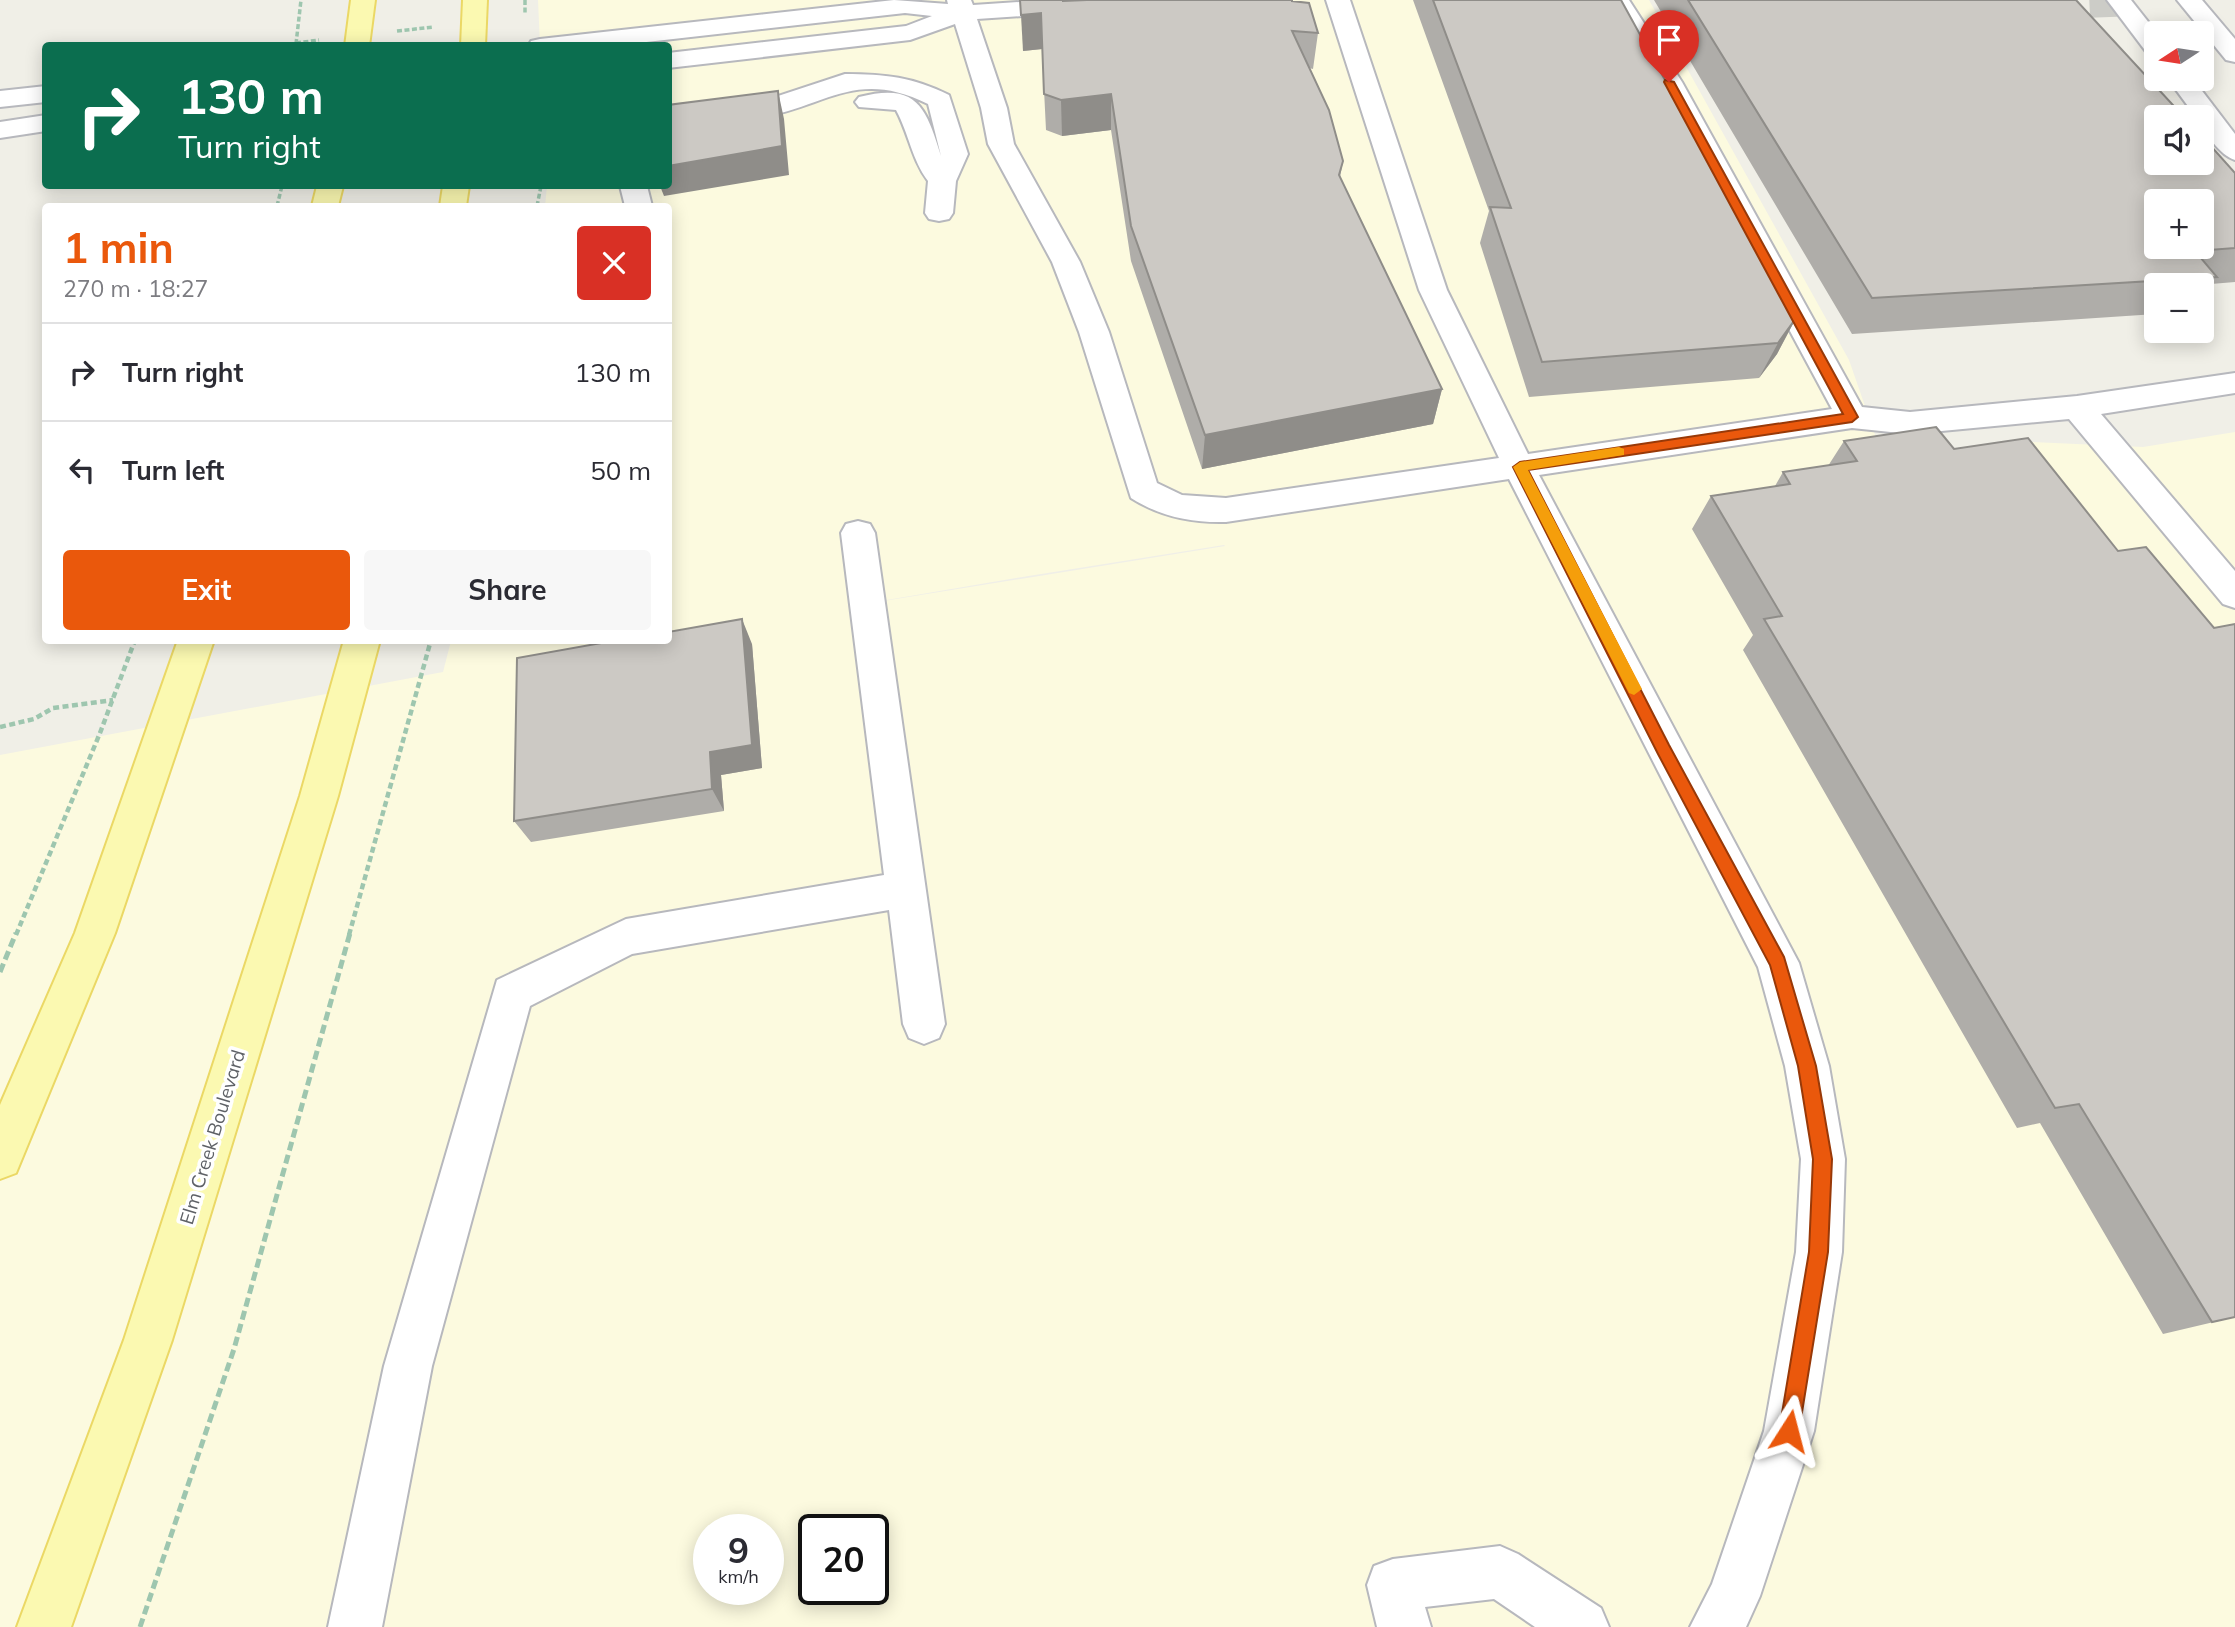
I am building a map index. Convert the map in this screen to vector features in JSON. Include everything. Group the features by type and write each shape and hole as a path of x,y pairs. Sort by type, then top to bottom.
{"main road":[{"path":"358,41 363,0"},
{"path":"0,1157 95,933 195,644"},
{"name":"Elm Creek Boulevard","path":"44,1627 148,1340 319,796 361,644"}],"street":[{"path":"576,42 905,6 1158,0"},
{"path":"1338,0 1433,290 1664,749 1778,963 1810,1079 1823,1159 1819,1252 1789,1431 1734,1596 1717,1627"},
{"path":"1617,0 1669,82 1852,417"},
{"path":"2120,2 2147,0"},
{"path":"2189,0 2235,55"},
{"path":"2120,2 2144,33"},
{"path":"672,61 910,33 961,6"},
{"path":"961,6 995,108 1001,144 1066,262 1094,332 1143,490 1159,501 1182,509 1226,510 1852,417 1910,424 2077,407 2235,383"},
{"path":"2189,91 2235,152"},
{"path":"0,99 42,94"},
{"path":"672,122 764,109 895,100 906,105 919,128 930,165 942,181 939,212"},
{"path":"0,130 42,125"},
{"path":"2077,407 2235,596"},
{"path":"858,533 924,1024"},
{"path":"355,1627 408,1366 512,994 626,937 906,889"},
{"path":"1404,1627 1392,1585 1500,1572 1582,1627"}],"path":[{"path":"296,42 301,0"},
{"path":"337,42 474,23"},
{"path":"0,972 134,644"},
{"path":"140,1627 234,1349 430,644"},
{"path":"0,727 34,719 53,708 113,700"}],"shaded area":[{"path":"538,0 1649,0 1849,360 1881,452 1967,449 2032,442 2143,447 2235,432 2235,1627 0,1627 0,755 443,672 450,644 672,644 672,203 545,203 547,189 672,189 672,42 540,42","holes":["1225,546 840,608 1016,578"]}],"building":[{"path":"1020,0 1292,0 1309,3 1318,33 1292,31 1329,110 1343,161 1339,175 1442,389 1205,435 1131,226 1111,94 1061,100 1044,94 1041,13 1021,15"},
{"path":"1433,0 1621,0 1796,318 1778,343 1542,362 1490,207 1511,208"},
{"path":"1688,0 2076,0 2144,74 2144,91 2160,91 2173,105 2144,105 2144,175 2214,175 2214,149 2235,173 2235,248 2214,250 2214,189 2144,189 2144,259 2202,259 2214,273 2144,273 2144,281 1872,298"},
{"path":"778,91 782,146 672,165 672,104"},
{"path":"1936,427 1954,449 2028,438 2118,551 2146,547 2214,628 2235,624 2235,1317 2212,1322 2079,1104 2055,1108 1764,619 1782,616 1711,496 1790,484 1783,472 1857,461 1844,441"},
{"path":"742,619 752,745 710,752 712,789 514,821 517,658 596,644 672,644 672,631"}],"tunnel":[{"path":"1926,0 1997,8 2121,3"}],"slow traffic":[{"path":"1619,452 1520,467 1634,689"}],"route":[{"path":"1669,82 1852,417 1520,467 1664,749 1778,963 1807,1066 1823,1159 1819,1252 1789,1431"}]}
